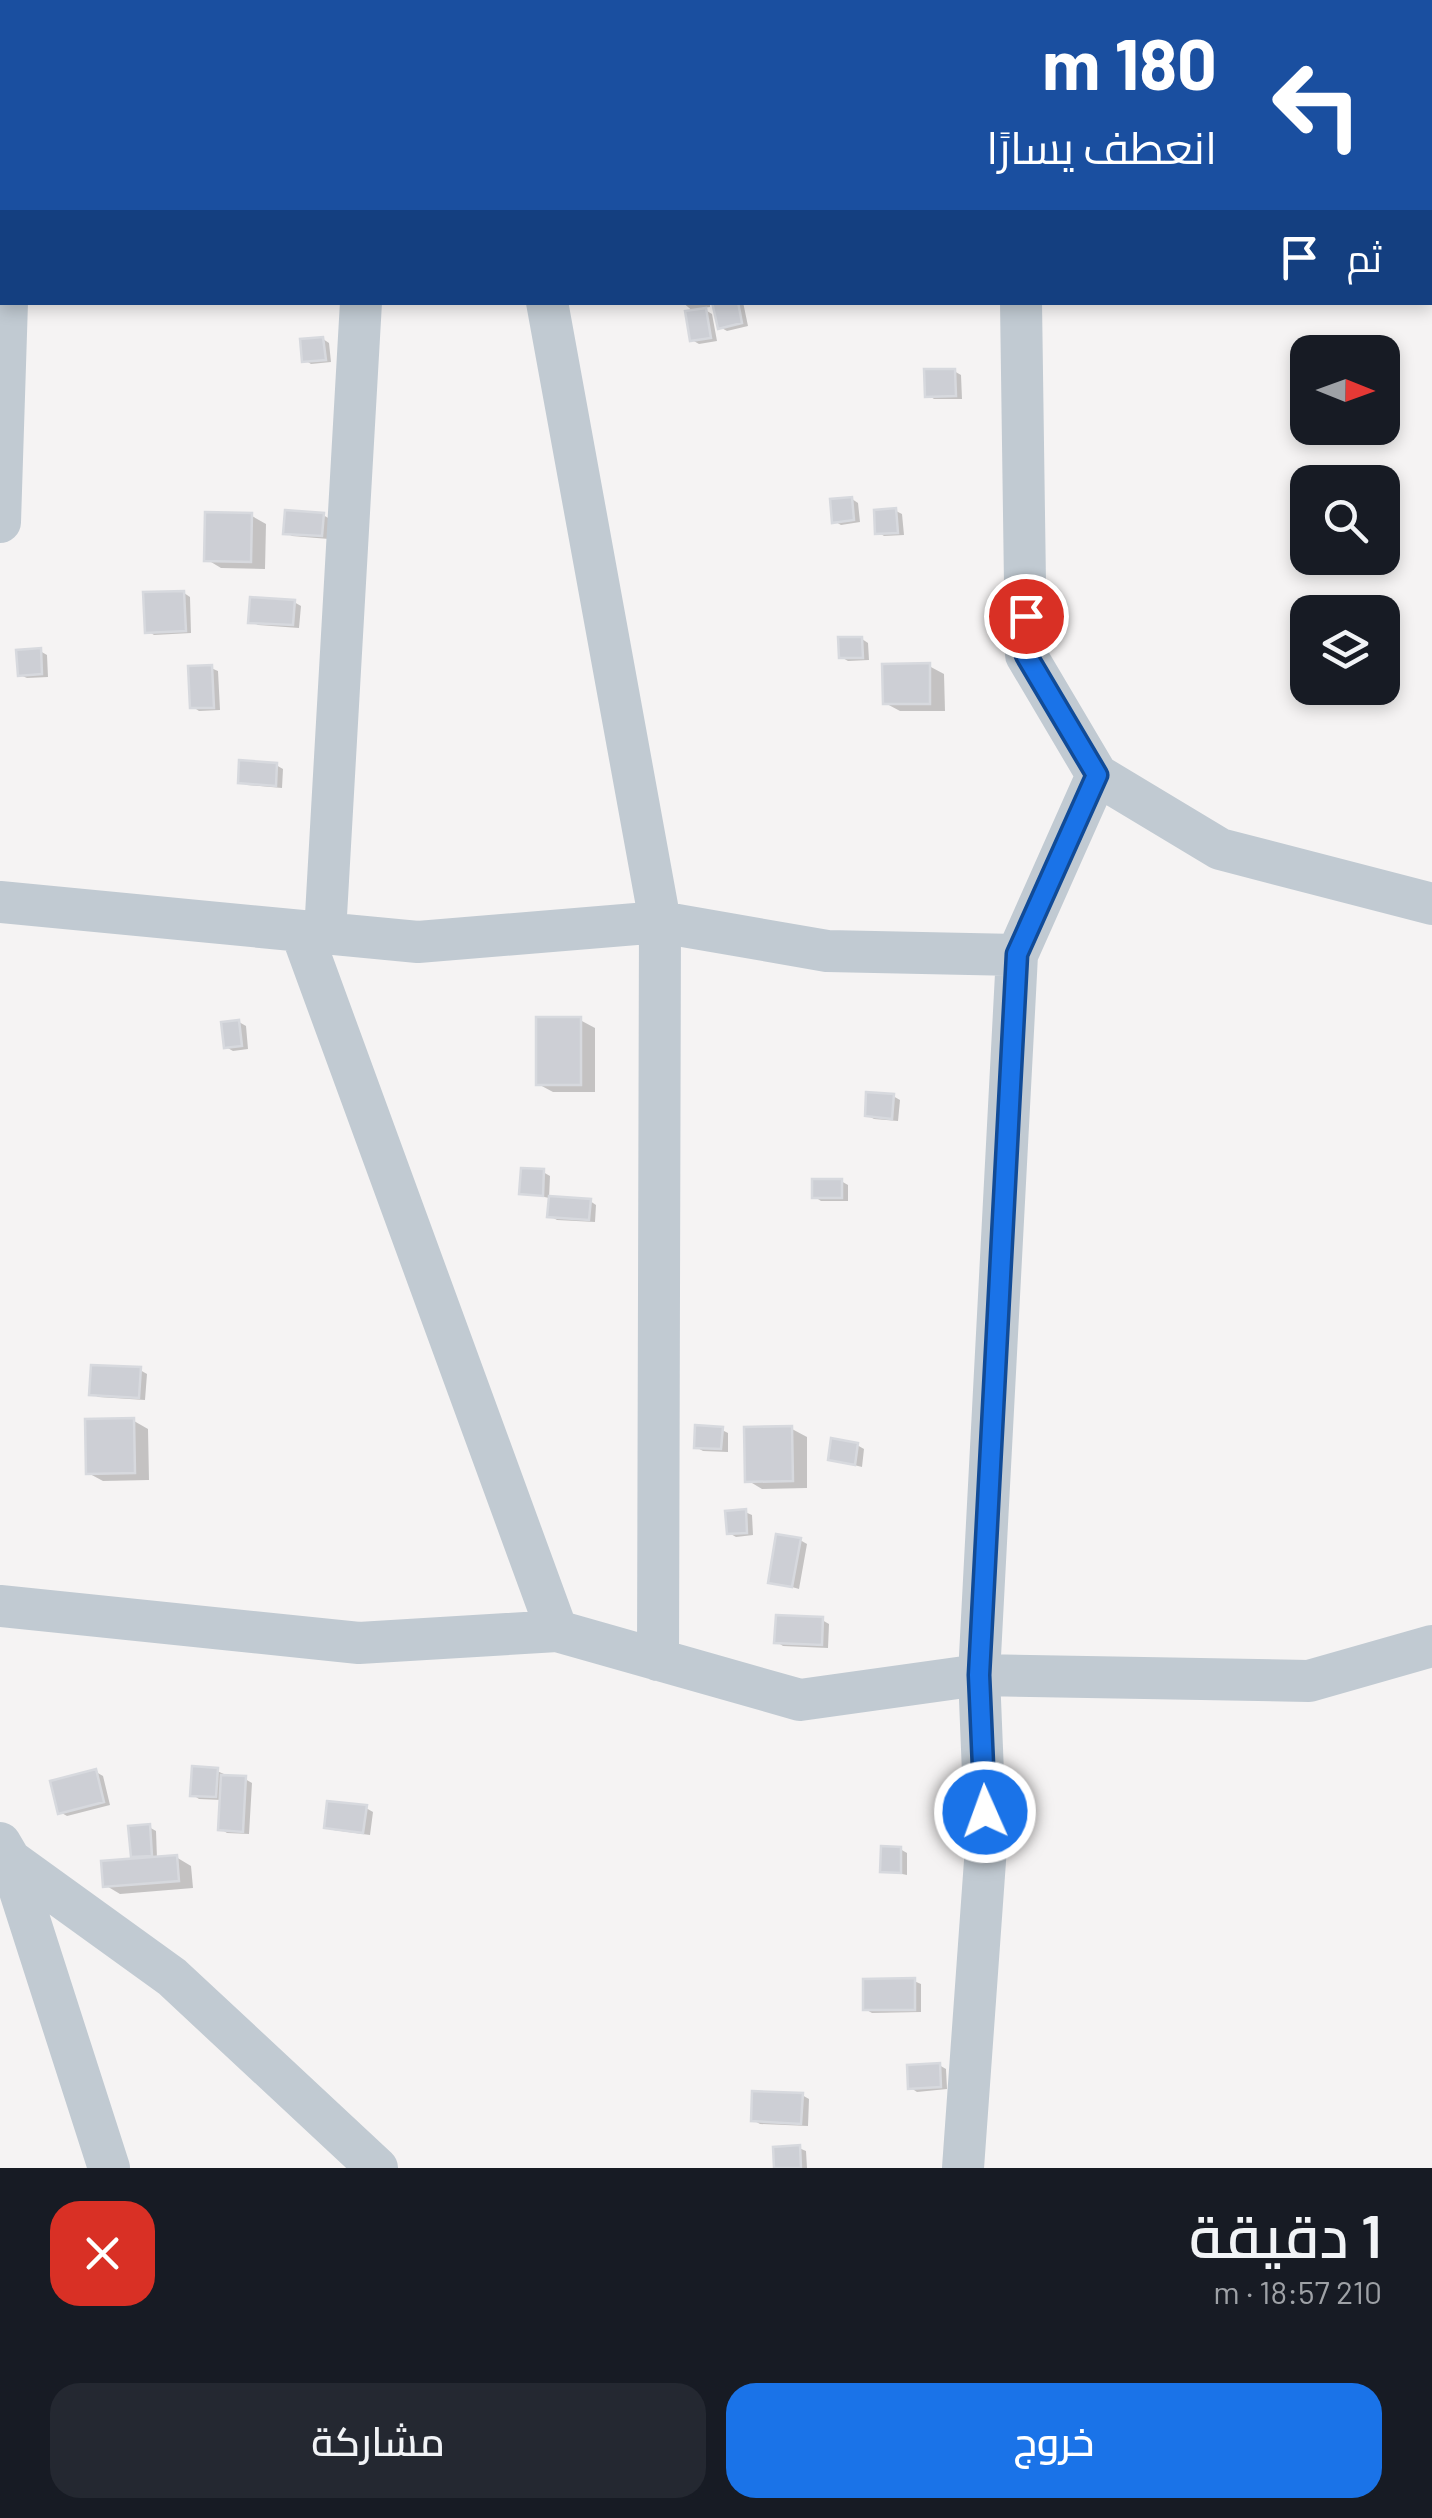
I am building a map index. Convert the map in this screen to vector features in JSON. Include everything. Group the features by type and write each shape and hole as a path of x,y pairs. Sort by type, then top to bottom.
{"street":[{"path":"0,522 7,305"},
{"path":"361,305 313,932 557,1631"},
{"path":"548,305 660,922 658,1660"},
{"path":"1021,305 1026,655 1097,775 1220,849 1432,904"},
{"path":"963,2168 986,1847 979,1675 1017,954 1097,775"},
{"path":"0,902 418,942 660,922 826,951 1017,954"},
{"path":"0,1606 358,1643 557,1631 800,1700 979,1675 1309,1681 1432,1646"},
{"path":"5,1852 109,2168"},
{"path":"5,1852 172,1978 377,2168"}],"building":[{"path":"713,305 739,305 742,323 718,329"},
{"path":"706,308 711,338 690,341 685,311"},
{"path":"323,337 326,360 302,362 300,339"},
{"path":"924,369 955,369 956,396 925,397"},
{"path":"852,497 854,520 832,523 830,499"},
{"path":"896,508 898,533 875,534 874,510"},
{"path":"285,510 324,513 322,536 283,534"},
{"path":"205,512 252,513 251,562 204,561"},
{"path":"184,591 186,631 145,633 143,592"},
{"path":"250,597 295,600 293,625 248,623"},
{"path":"838,637 862,637 863,658 839,658"},
{"path":"41,648 42,674 18,676 16,650"},
{"path":"930,663 930,704 883,704 882,664"},
{"path":"212,665 214,708 190,708 188,666"},
{"path":"239,760 277,763 276,786 238,783"},
{"path":"536,1017 581,1017 581,1085 536,1085"},
{"path":"239,1020 242,1046 224,1048 221,1022"},
{"path":"866,1092 894,1094 892,1119 865,1116"},
{"path":"521,1168 544,1169 543,1196 519,1194"},
{"path":"812,1179 842,1179 842,1198 812,1198"},
{"path":"549,1196 591,1199 589,1220 547,1217"},
{"path":"91,1365 141,1367 139,1398 89,1395"},
{"path":"134,1418 135,1473 86,1474 85,1419"},
{"path":"695,1425 723,1427 721,1449 694,1448"},
{"path":"792,1426 793,1481 745,1482 744,1427"},
{"path":"831,1438 858,1443 855,1465 828,1460"},
{"path":"746,1509 747,1533 727,1534 725,1511"},
{"path":"776,1534 801,1538 792,1587 768,1583"},
{"path":"776,1615 823,1617 822,1645 774,1643"},
{"path":"192,1766 218,1768 216,1797 190,1796"},
{"path":"96,1769 104,1802 58,1814 50,1781"},
{"path":"221,1775 246,1776 243,1832 218,1830"},
{"path":"327,1801 367,1805 363,1833 324,1828"},
{"path":"150,1824 152,1856 131,1857 128,1826"},
{"path":"881,1846 901,1847 901,1873 880,1872"},
{"path":"177,1855 179,1881 103,1887 101,1861"},
{"path":"915,1978 915,2010 863,2010 863,1979"},
{"path":"940,2063 941,2087 908,2089 907,2065"},
{"path":"752,2091 803,2093 801,2124 751,2121"},
{"path":"800,2145 801,2168 774,2168 773,2147"}],"route":[{"path":"985,1812 979,1675 1017,954 1097,775 1026,655 1026,616"}]}
